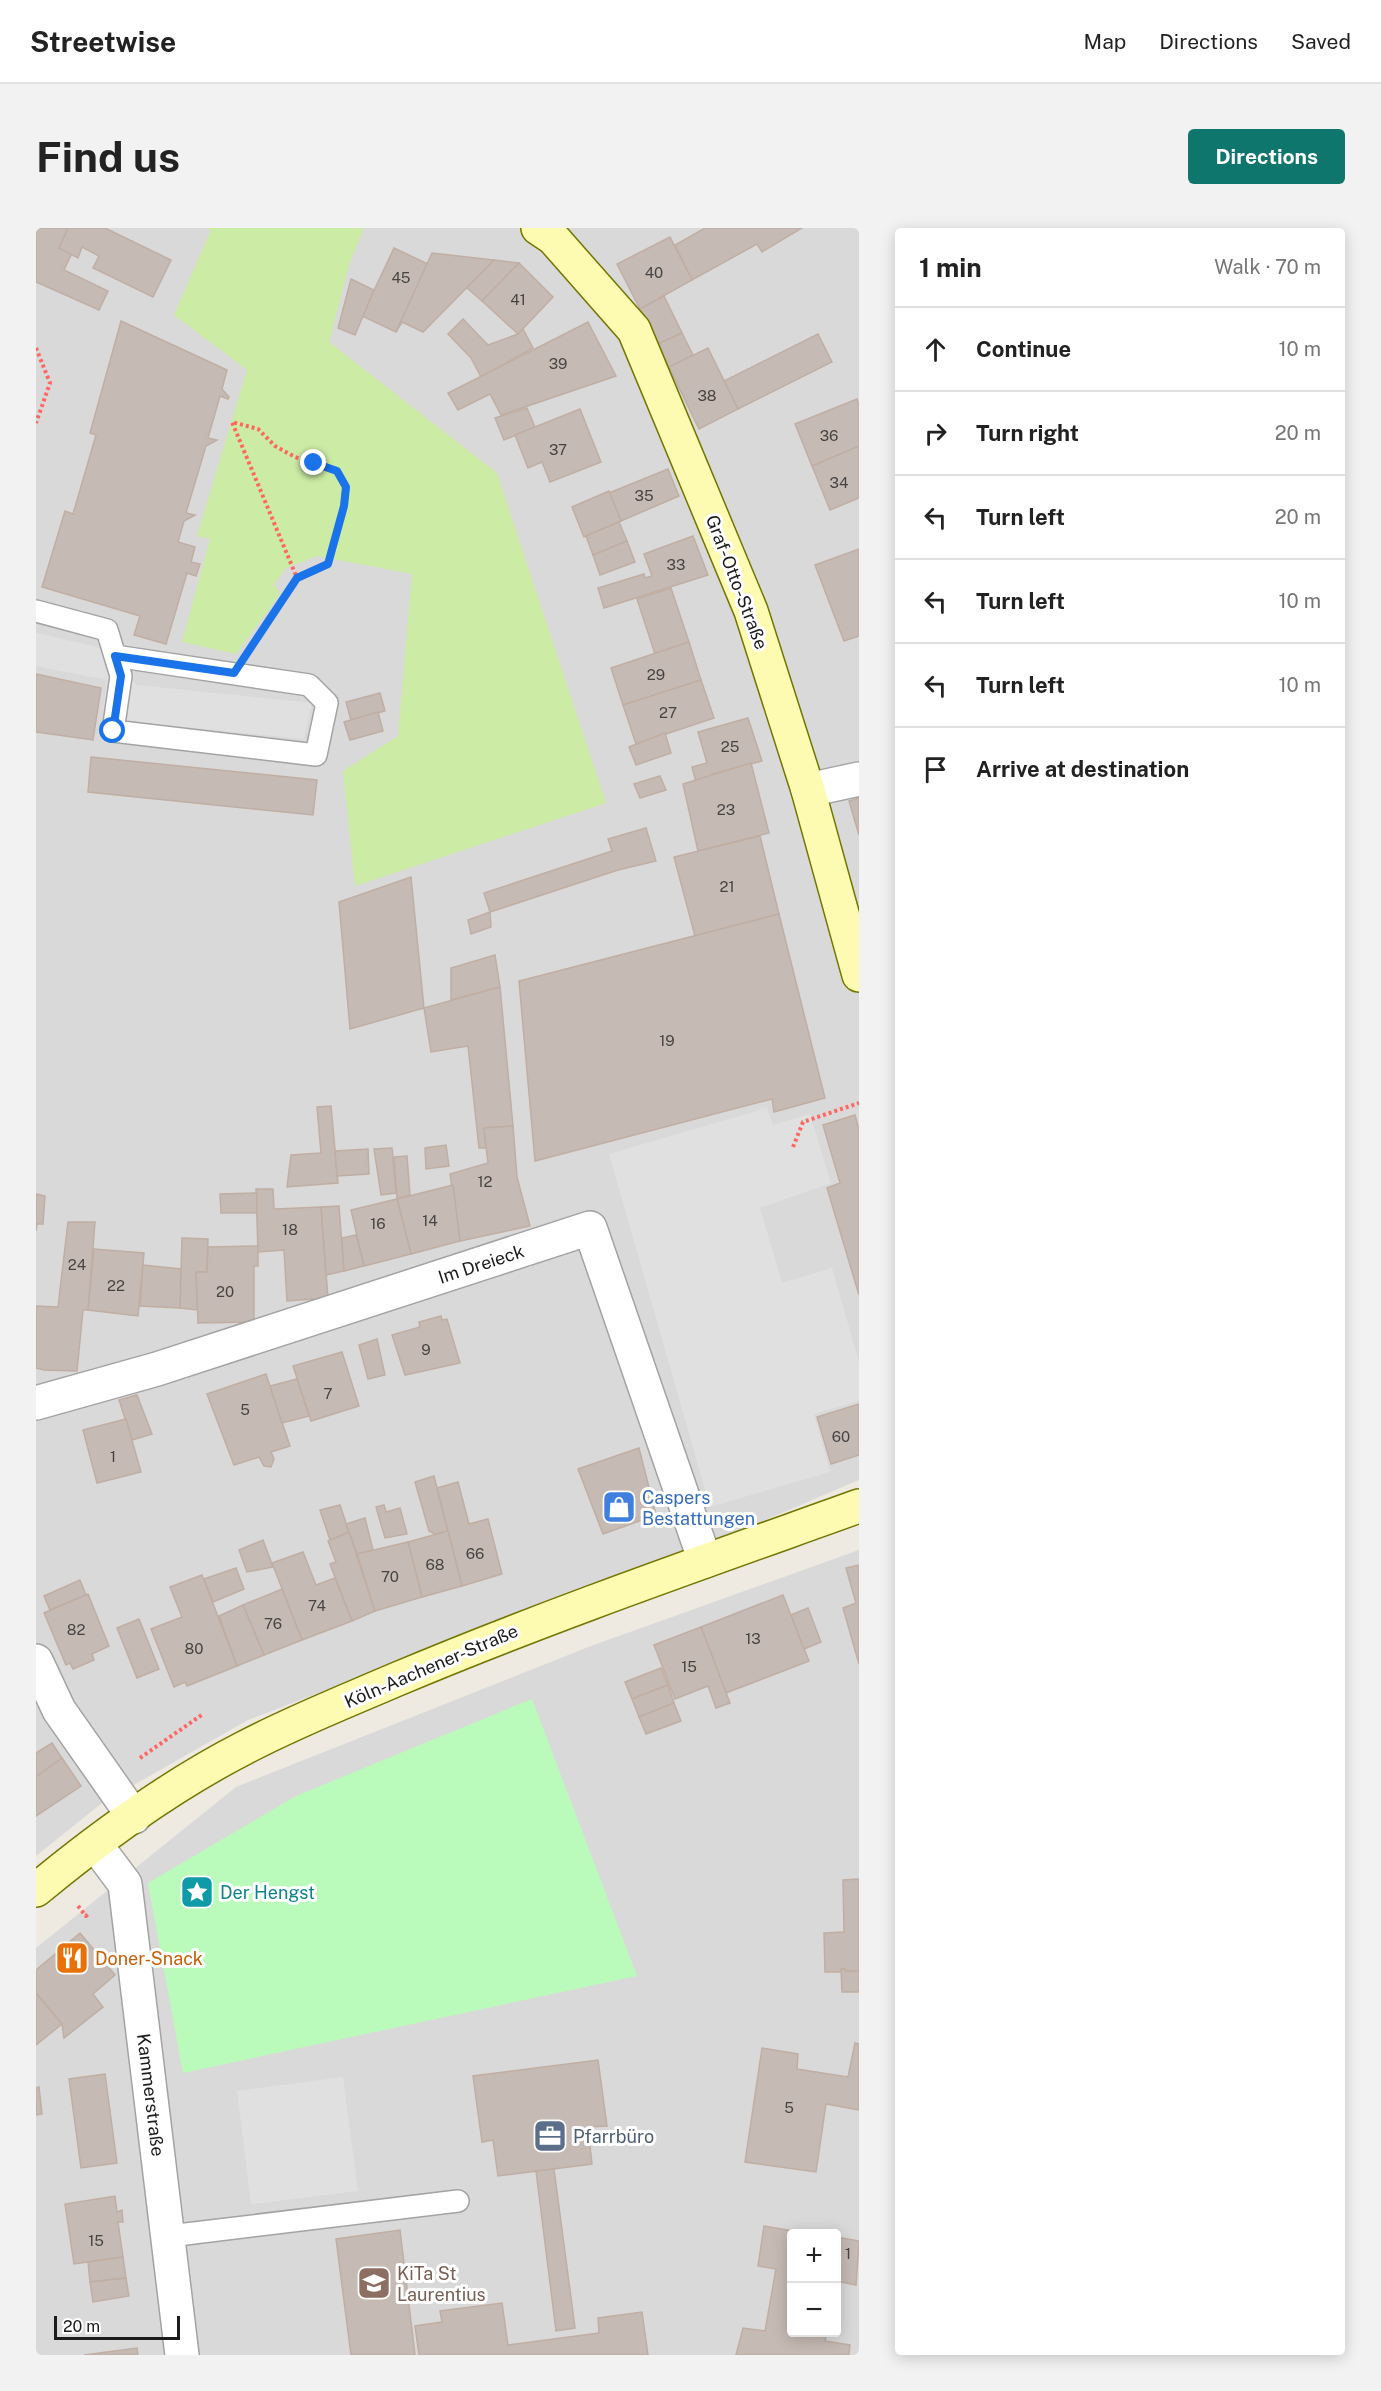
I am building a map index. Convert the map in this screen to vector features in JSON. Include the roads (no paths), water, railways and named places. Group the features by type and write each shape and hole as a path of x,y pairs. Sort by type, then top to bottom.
{"main road":[{"name":"Graf-Otto-Straße","path":"538,228 553,238 634,330 752,611 808,790 859,975"},
{"name":"Köln-Aachener-Straße","path":"36,1890 95,1844 191,1779 244,1748 314,1714 499,1636 859,1506"}],"street":[{"path":"808,790 859,780"},
{"name":"Im Dreieck","path":"36,1403 157,1370 590,1228 705,1561"},
{"path":"36,1661 47,1716 134,1817"},
{"name":"Kammerstraße","path":"95,1844 125,1884 182,2355"}],"lane":[{"path":"36,611 107,630 121,676 113,731 316,755 327,703 309,685 115,656"},
{"path":"169,2236 458,2201"}],"place":[{"name":"Caspers Bestattungen","path":"619,1507"},
{"name":"Der Hengst","path":"197,1892"},
{"name":"Doner-Snack","path":"72,1958"},
{"name":"Pfarrbüro","path":"550,2136"},
{"name":"KiTa St Laurentius","path":"374,2283"}]}
